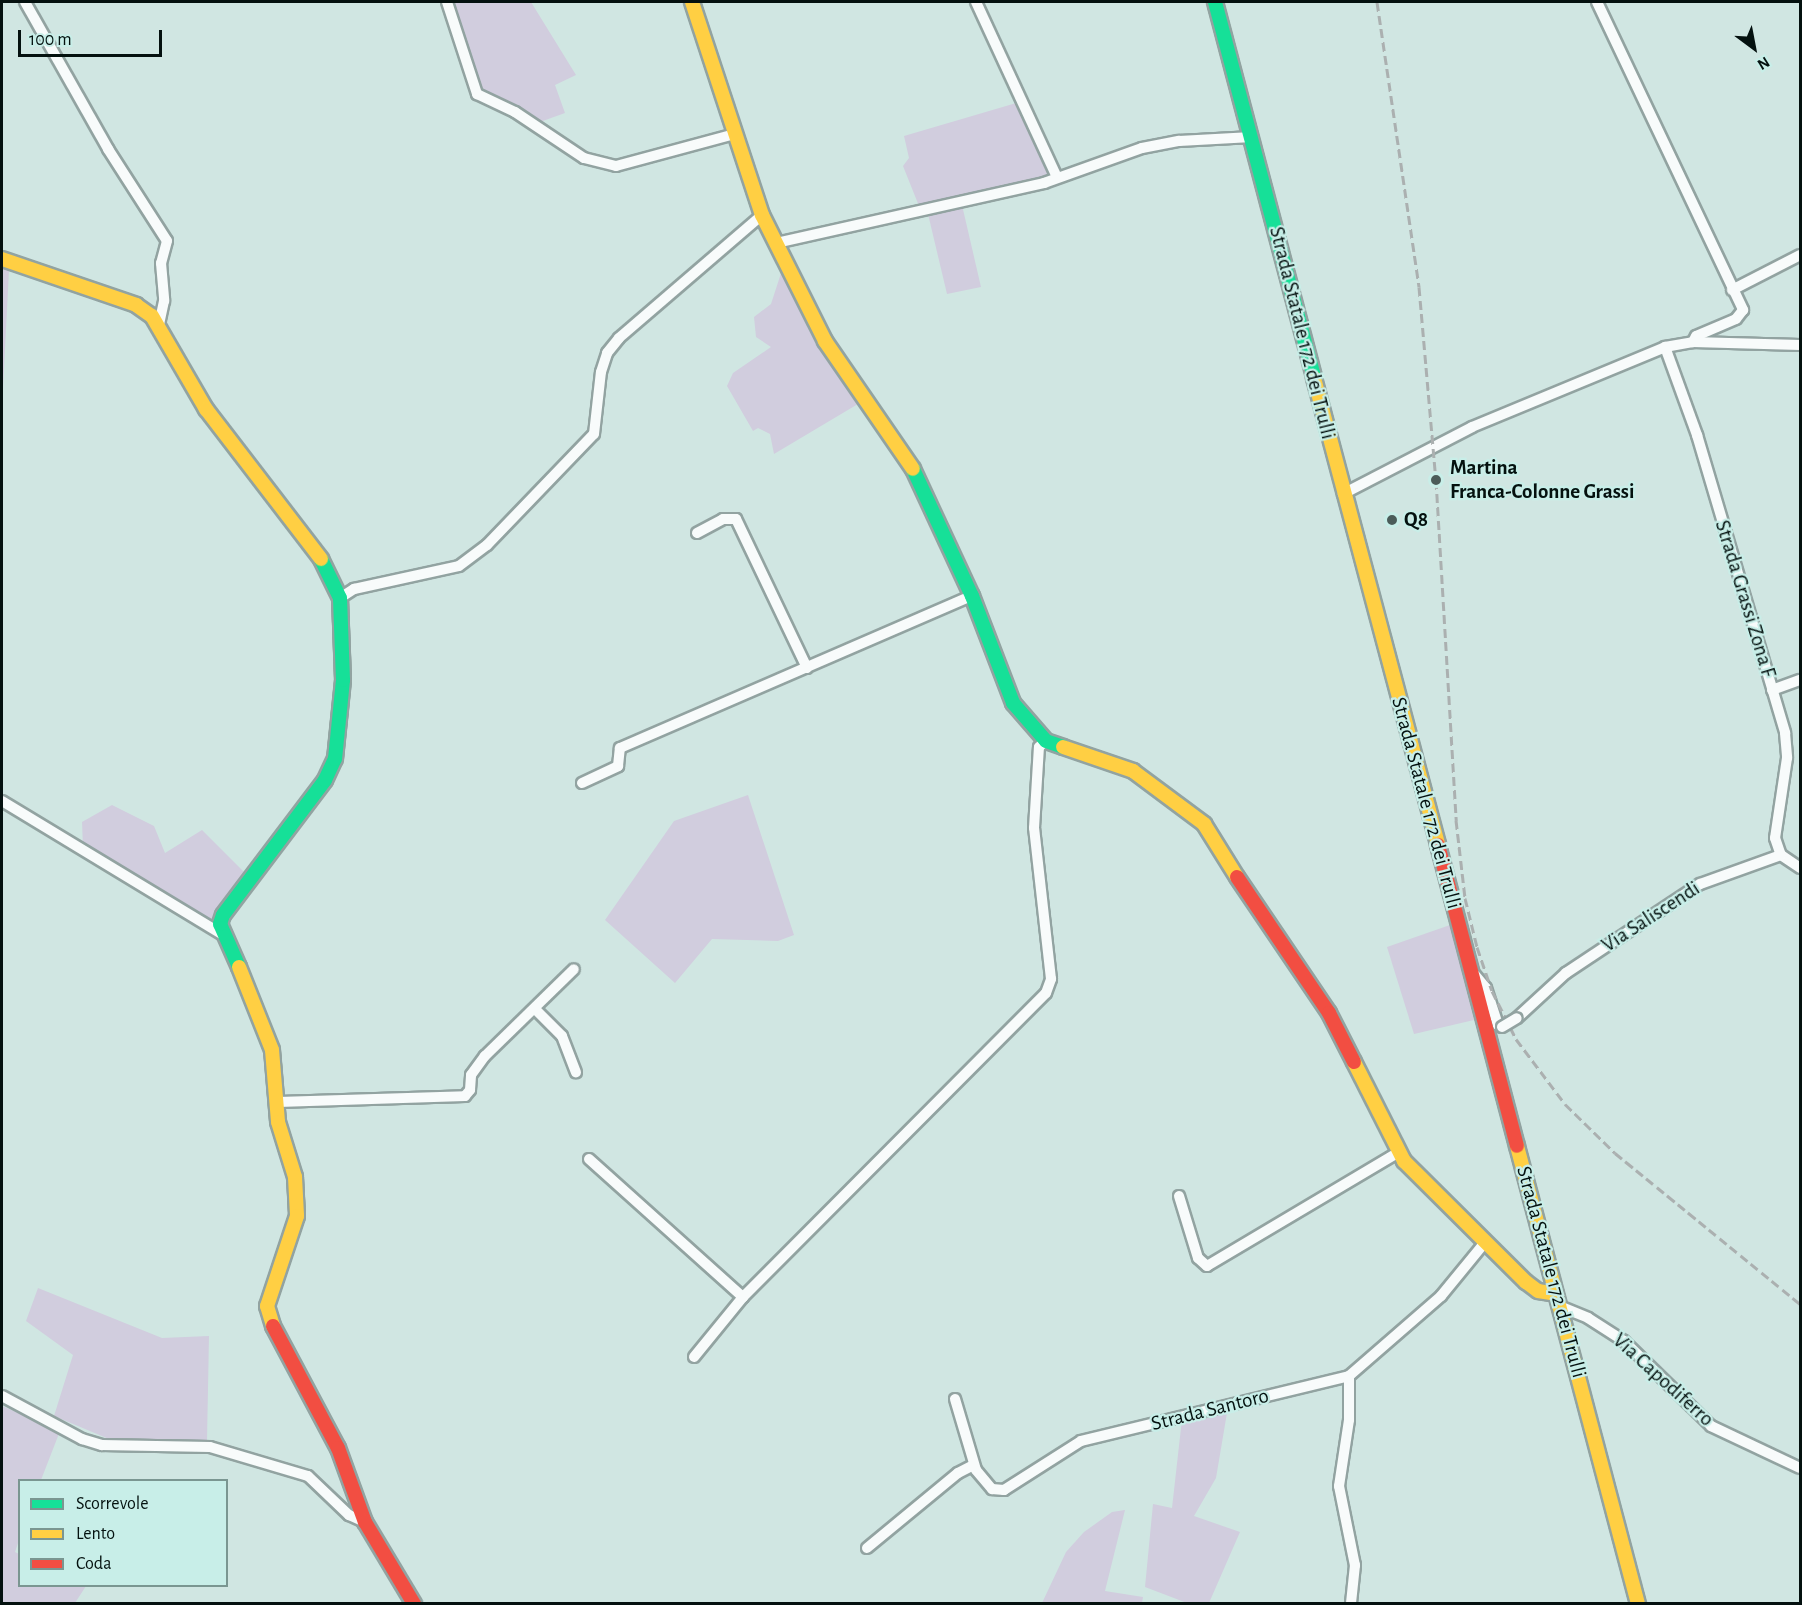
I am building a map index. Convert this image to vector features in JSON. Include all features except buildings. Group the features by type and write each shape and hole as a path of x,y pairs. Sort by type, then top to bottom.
{"street":[{"path":"24,2 108,149 167,241 161,263 164,301 159,324"},
{"path":"447,2 477,94 514,112 584,158 616,166 735,134"},
{"path":"692,2 762,215 825,340 908,459 972,596 1013,703 1046,741 1133,771 1204,824 1265,923 1329,1013 1399,1152 1427,1187 1486,1241 1526,1282 1538,1291 1558,1300"},
{"path":"976,2 1057,177"},
{"name":"Strada Statale 172 dei Trulli","path":"1215,2 1252,137 1343,494 1638,1604"},
{"path":"1597,2 1743,310 1741,316 1696,336 1693,342"},
{"path":"776,243 1057,177 1142,148 1179,141 1252,137"},
{"path":"340,598 354,589 459,566 488,545 594,434 601,372 607,353 619,338 762,215"},
{"path":"1732,290 1800,255"},
{"path":"2,259 136,305 159,324 186,380 225,434 294,516 316,548 340,598 343,680 335,759 325,780 223,915 223,935 265,1026 278,1102 278,1122 295,1177 297,1216 267,1306 272,1324 338,1448 365,1522 414,1604"},
{"path":"1343,494 1473,427 1665,347 1693,342 1800,345"},
{"name":"Strada Grassi Zona F","path":"1665,347 1697,435 1785,733 1787,758 1775,838 1781,855"},
{"path":"697,533 723,519 736,519 807,668"},
{"path":"582,783 618,766 620,748 972,596"},
{"path":"1772,690 1800,680"},
{"path":"694,1357 743,1297 1046,993 1051,979 1034,828 1039,747 1046,741"},
{"path":"2,801 223,935"},
{"path":"1781,855 1800,868"},
{"name":"Via Saliscendi","path":"1471,971 1486,988 1498,1025 1502,1028 1517,1018 1566,973 1700,884 1781,855"},
{"path":"278,1102 465,1096 475,1068 574,969"},
{"path":"535,1009 562,1036 576,1072"},
{"path":"1179,1196 1198,1258 1207,1266 1399,1152"},
{"path":"589,1159 743,1297"},
{"name":"Strada Santoro","path":"955,1399 974,1465 992,1489 1004,1490 1081,1441 1349,1376 1441,1296 1486,1241"},
{"name":"Via Capodiferro","path":"1558,1300 1624,1341 1711,1426 1800,1468"},
{"path":"1349,1376 1349,1420 1339,1486 1355,1564 1351,1604"},
{"path":"2,1396 82,1439 102,1445 210,1447 297,1473 329,1493 349,1515 365,1522"},
{"path":"867,1548 958,1473 974,1465"}],"shaded area":[{"path":"452,2 531,2 576,75 555,85 565,113 540,122 484,90 475,77"},
{"path":"1020,102 1052,176 962,205 981,287 947,294 928,214 919,206 903,166 909,158 904,136"},
{"path":"2,267 9,270 3,389 2,389"},
{"path":"783,267 863,401 774,454 770,434 758,428 753,431 727,386 733,373 771,347 756,337 754,317 771,304"},
{"path":"748,795 794,935 778,941 712,939 675,983 605,920 674,821"},
{"path":"112,805 154,826 165,853 202,830 246,874 218,920 211,921 83,847 82,822"},
{"path":"1450,925 1474,1020 1414,1034 1387,947"},
{"path":"38,1288 162,1338 209,1336 207,1441 109,1439 54,1416 73,1355 26,1321"},
{"path":"2,1406 60,1431 41,1479 18,1479 18,1543 15,1552 18,1554 18,1587 85,1587 75,1603 2,1603"},
{"path":"1228,1407 1216,1478 1194,1516 1240,1532 1209,1603 1187,1603 1145,1587 1153,1504 1172,1508 1182,1419"},
{"path":"1125,1510 1105,1591 1143,1597 1142,1603 1042,1603 1066,1552 1084,1532 1112,1512"}],"railway":[{"path":"1377,2 1419,287 1436,480 1456,820 1465,898 1477,947 1492,991 1516,1039 1565,1104 1615,1153 1800,1304"}],"traffic: fast":[{"path":"1215,2 1314,378"},
{"path":"913,469 972,596 1013,703 1046,741 1063,747"},
{"path":"239,967 220,924 223,915 325,780 335,759 343,680 340,598 321,559"}],"traffic: slow":[{"path":"692,2 762,215 825,341 913,469"},
{"path":"2,259 136,305 152,316 206,409 321,559"},
{"path":"1314,378 1438,845"},
{"path":"1063,747 1133,771 1204,824 1237,877"},
{"path":"239,967 272,1050 278,1122 295,1177 297,1216 267,1306 273,1326"},
{"path":"1354,1062 1404,1161 1526,1282 1538,1291 1556,1294"},
{"path":"1517,1146 1638,1604"}],"traffic: jam":[{"path":"1438,845 1517,1146"},
{"path":"1237,877 1329,1013 1354,1062"},
{"path":"273,1326 338,1448 365,1522 414,1604"}],"place":[{"name":"Martina Franca-Colonne Grassi","path":"1436,480"},
{"name":"Q8","path":"1392,520"}]}
